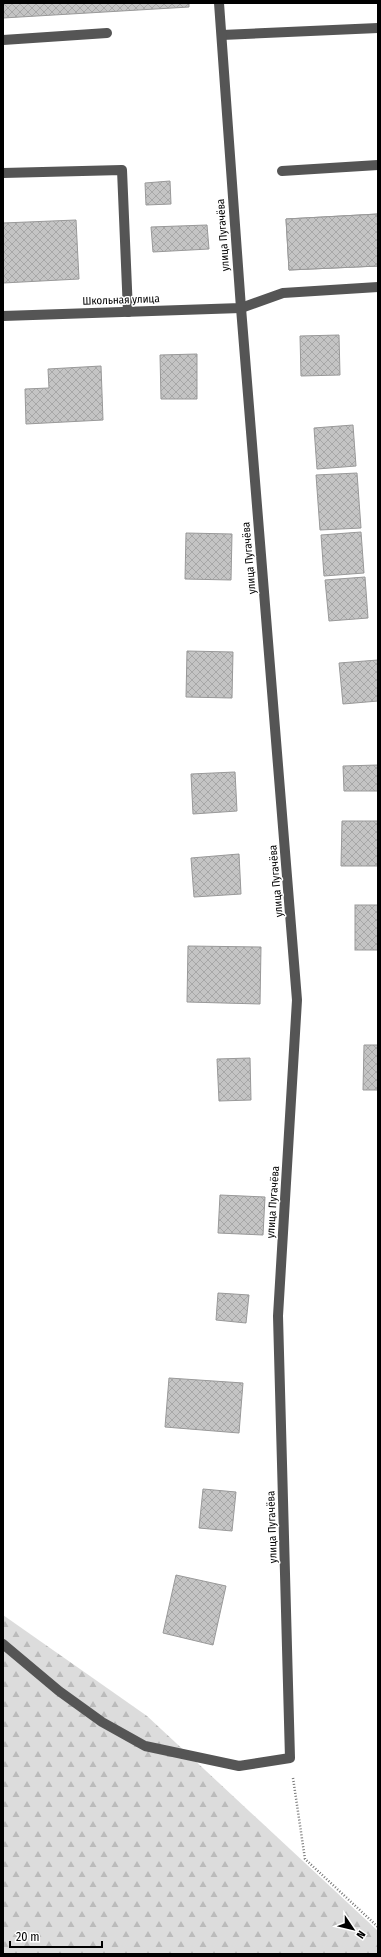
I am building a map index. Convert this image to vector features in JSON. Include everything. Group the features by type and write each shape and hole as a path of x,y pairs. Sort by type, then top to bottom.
{"street":[{"name":"улица Пугачёва","path":"219,3 241,308 298,1000 278,1316 290,1758"},
{"path":"222,35 378,28"},
{"path":"3,40 107,33"},
{"path":"282,171 378,165"},
{"path":"3,173 122,170 128,312"},
{"name":"Школьная улица","path":"3,316 241,308 283,293 378,287"},
{"path":"3,1644 59,1691 96,1718 145,1746 239,1766 290,1758"}],"path":[{"path":"290,1758 305,1859 378,1927"}],"green space":[{"path":"3,1615 147,1716 378,1931 378,1954 3,1954"}],"building":[{"path":"3,3 189,3 189,7 3,18"},
{"path":"170,181 171,204 146,205 145,183"},
{"path":"378,214 378,266 289,270 286,219"},
{"path":"378,214 378,266 289,270 286,219"},
{"path":"76,220 79,279 3,283 3,223"},
{"path":"207,225 209,249 153,252 151,227"},
{"path":"339,335 340,375 301,376 300,336"},
{"path":"197,354 197,399 161,399 160,355"},
{"path":"101,366 103,420 26,424 25,389 49,388 48,369"},
{"path":"353,425 356,466 317,469 314,428"},
{"path":"357,473 361,528 320,530 316,475"},
{"path":"361,532 364,573 324,576 321,535"},
{"path":"186,533 232,534 231,580 185,579"},
{"path":"365,577 368,618 329,621 325,580"},
{"path":"187,651 233,652 232,698 186,697"},
{"path":"378,660 378,701 343,704 339,663"},
{"path":"378,765 378,791 344,791 343,766"},
{"path":"235,772 237,811 193,814 191,774"},
{"path":"342,821 378,821 378,866 341,866"},
{"path":"239,854 241,894 194,897 191,858"},
{"path":"355,905 378,905 378,950 355,950"},
{"path":"188,946 261,947 260,1004 187,1002"},
{"path":"364,1045 378,1045 378,1090 363,1090"},
{"path":"250,1058 251,1100 219,1101 217,1059"},
{"path":"220,1195 265,1197 263,1235 218,1233"},
{"path":"218,1293 249,1295 246,1323 216,1320"},
{"path":"169,1378 243,1383 239,1433 165,1427"},
{"path":"203,1489 236,1492 232,1531 199,1528"},
{"path":"176,1575 226,1586 213,1645 163,1633"}]}
